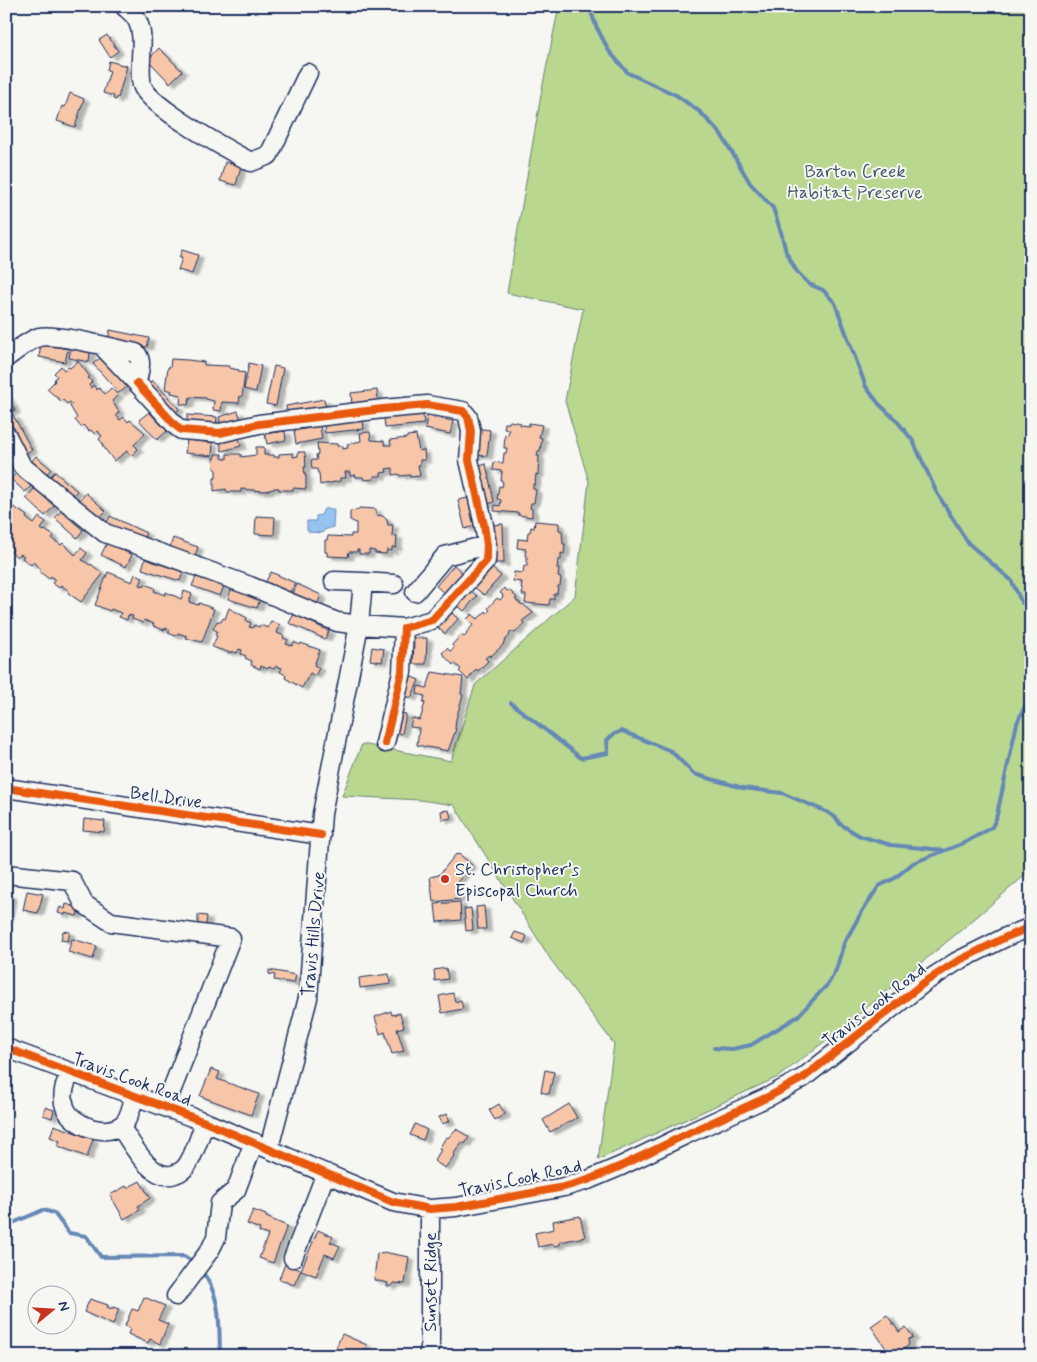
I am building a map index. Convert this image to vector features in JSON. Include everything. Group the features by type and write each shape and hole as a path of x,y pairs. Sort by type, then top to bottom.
{"street":[{"path":"124,6 137,19 140,35 142,86 151,98 209,140 251,162 269,154 308,73"},
{"path":"6,358 40,337 102,345 136,353 140,360 137,383 176,426 181,430 212,434 220,434 259,424 383,409 427,405 463,411 468,417 470,431 469,460 484,525 487,545 486,561 432,620 399,627 337,622 250,586 105,533 22,466 6,434"},
{"path":"415,592 444,556 487,545"},
{"path":"334,581 394,584"},
{"name":"Travis Hills Drive","path":"176,1296 210,1250 216,1238 220,1203 236,1190 262,1145 308,998 322,814 359,625 363,582"},
{"path":"384,743 402,672 399,627"},
{"name":"Bell Drive","path":"6,788 321,835"},
{"path":"6,874 72,881 84,904 112,922 231,938 165,1107"},
{"name":"Travis Cook Road","path":"6,1048 205,1122 394,1202 430,1209 456,1207 588,1180 622,1166 770,1096 803,1078 925,982 956,962 1006,937 1031,927"},
{"path":"70,1073 64,1088 63,1100 65,1108 73,1119 92,1128 116,1128 127,1118 135,1096"},
{"path":"116,1128 149,1167 161,1175 167,1176 178,1173 189,1163 205,1122"},
{"path":"293,1258 326,1173"},
{"name":"Sunset Ridge","path":"428,1356 430,1347 430,1209"}],"green space":[{"name":"Barton Creek Habitat Preserve","path":"559,6 1031,6 1031,870 841,1029 778,1077 598,1160 614,1044 551,960 454,805 420,800 342,796 362,744 451,761 475,685 575,596 589,482 565,401 583,309 507,293 542,89"}],"water":[{"path":"324,509 334,509 333,527 324,530 322,533 309,532 307,530 307,521 316,521 316,516 321,515"}],"building":[{"path":"107,35 118,51 110,57 99,40"},
{"path":"159,48 182,71 170,83 148,60"},
{"path":"109,61 127,66 116,100 113,99 114,96 103,93 110,71 107,70"},
{"path":"70,93 84,99 75,127 57,121 62,106 65,107"},
{"path":"225,162 241,166 236,185 220,181"},
{"path":"182,250 198,255 192,274 178,270 182,258 179,258"},
{"path":"110,330 149,338 147,347 108,340"},
{"path":"41,344 68,349 65,362 39,357"},
{"path":"71,348 90,352 89,362 69,358"},
{"path":"100,358 127,387 119,393 93,364"},
{"path":"171,359 204,362 204,365 229,366 229,368 245,373 242,397 240,396 239,403 222,402 221,411 213,410 214,401 206,398 190,397 188,405 180,404 181,395 171,393 172,391 165,389"},
{"path":"78,361 90,377 88,378 92,382 89,385 91,388 93,385 97,390 99,388 105,394 111,388 118,395 112,401 119,412 116,415 120,420 124,417 128,422 130,420 145,433 134,445 138,449 131,456 127,451 114,461 102,445 99,439 102,436 98,431 95,434 83,425 81,427 75,420 77,418 70,406 72,404 61,401 47,389 55,381 57,376 54,373 61,366 64,370 68,367 70,368"},
{"path":"249,363 261,366 256,392 244,389"},
{"path":"274,366 283,368 276,406 266,404"},
{"path":"152,380 179,409 172,416 145,387"},
{"path":"377,390 378,402 352,405 351,393"},
{"path":"6,394 15,410 6,415"},
{"path":"324,399 326,409 287,416 286,406"},
{"path":"238,411 241,421 221,426 219,417"},
{"path":"149,412 167,431 157,440 139,420"},
{"path":"13,415 32,450 23,454 6,423 6,419"},
{"path":"187,415 217,417 216,427 187,425"},
{"path":"423,415 424,424 385,428 384,418"},
{"path":"427,416 453,421 450,434 425,429"},
{"path":"363,420 364,429 325,433 324,424"},
{"path":"510,421 521,423 520,425 529,426 529,423 542,425 539,437 542,438 540,451 538,451 537,456 539,456 538,475 536,474 535,485 533,484 533,489 536,490 534,503 531,503 530,508 532,509 532,517 518,515 519,513 494,511 495,505 500,506 501,500 497,499 499,486 502,487 503,482 501,481 502,471 493,470 494,462 503,463 504,453 506,453 507,448 504,448 505,434 508,435 509,430 504,429 505,423"},
{"path":"320,426 322,439 296,444 294,431"},
{"path":"476,428 490,430 487,456 474,455"},
{"path":"285,431 286,440 267,444 265,434"},
{"path":"370,432 371,440 384,441 385,445 391,445 390,440 416,435 419,451 424,450 425,460 420,460 420,465 418,465 420,476 393,475 393,468 386,469 387,472 381,473 381,476 374,476 374,479 364,480 363,477 350,476 350,472 345,472 346,478 340,478 340,481 320,485 319,473 317,469 312,469 311,460 317,460 317,443 337,444 337,446 343,446 343,449 348,448 347,444 361,441 360,433"},
{"path":"239,437 241,446 222,451 220,442"},
{"path":"187,440 213,443 212,456 185,453"},
{"path":"256,447 264,447 264,455 274,455 274,457 279,457 279,454 293,453 293,457 298,456 298,452 305,452 306,489 279,490 279,488 274,488 264,491 241,489 241,492 227,492 226,489 214,491 216,469 214,469 213,458 215,458 215,454 222,454 224,459 227,459 227,454 241,454 241,457 256,455"},
{"path":"36,456 51,469 45,476 30,463"},
{"path":"486,464 494,502 485,505 476,467"},
{"path":"17,472 32,485 25,492 11,479"},
{"path":"55,472 77,491 70,499 48,479"},
{"path":"35,488 54,506 45,516 26,498"},
{"path":"86,493 106,511 97,520 77,503"},
{"path":"468,498 474,526 465,529 458,500"},
{"path":"14,507 27,516 26,518 34,524 39,517 46,522 41,529 54,536 52,539 61,545 63,543 75,555 81,548 87,553 82,560 91,564 103,574 81,602 68,593 69,591 61,585 59,588 52,583 55,580 51,576 49,579 40,572 42,570 33,562 31,565 22,558 24,556 20,554 17,557 11,552 13,549 6,543 6,517"},
{"path":"359,508 376,509 376,515 383,516 387,520 388,525 393,525 392,536 397,536 396,548 392,547 392,551 387,550 386,554 375,553 375,551 369,550 369,554 359,554 359,550 357,550 357,552 349,552 348,557 327,556 325,540 327,540 328,536 351,537 351,534 356,534 356,523 350,520 350,511 359,510"},
{"path":"61,511 83,530 77,538 55,518"},
{"path":"110,516 146,533 141,542 106,525"},
{"path":"256,516 275,517 274,535 255,534"},
{"path":"535,521 559,523 563,544 565,544 564,554 561,553 561,560 558,560 557,569 559,569 558,577 561,578 560,586 558,586 557,594 554,594 554,599 550,599 549,605 525,603 526,595 522,595 522,582 513,581 514,572 523,573 524,566 527,566 526,549 517,548 518,539 527,540 528,532 530,532 531,527 534,528"},
{"path":"503,524 504,563 494,563 493,525"},
{"path":"173,538 198,547 194,559 169,550"},
{"path":"107,543 132,555 126,567 101,555"},
{"path":"145,559 183,572 180,581 142,569"},
{"path":"454,565 463,573 445,594 436,586"},
{"path":"491,567 501,576 484,595 474,587"},
{"path":"108,572 132,582 135,574 143,577 140,585 144,586 145,584 155,588 154,591 165,595 166,592 181,599 184,591 192,594 189,602 198,605 199,603 214,609 202,642 186,638 187,636 178,633 176,636 168,633 170,630 153,626 154,624 144,620 143,623 132,619 133,616 128,615 127,620 119,617 121,613 95,605"},
{"path":"271,572 295,583 289,594 265,583"},
{"path":"196,577 224,586 220,596 192,586"},
{"path":"297,584 321,595 316,607 292,596"},
{"path":"504,588 507,591 509,590 517,598 515,599 533,613 522,621 524,623 515,633 512,631 509,634 504,644 490,657 489,655 485,658 488,661 478,671 476,669 468,680 459,671 461,669 454,663 453,665 442,653 447,648 450,651 452,650 454,648 452,645 461,635 464,637 467,634 473,625 467,619 472,614 478,619 486,611 487,613 490,610 488,608 497,598 500,600 502,598 503,595 500,593"},
{"path":"231,589 260,599 257,608 228,599"},
{"path":"470,590 477,596 464,611 457,605"},
{"path":"229,608 247,618 246,621 251,623 249,627 253,628 254,625 259,627 260,625 268,628 271,621 280,625 277,633 288,640 286,644 292,646 294,642 300,645 301,643 320,650 314,665 319,668 315,676 310,673 302,688 285,678 286,675 280,672 282,668 276,666 274,669 269,667 268,669 261,666 260,669 251,665 252,661 241,654 242,650 239,649 237,653 231,651 231,653 212,647 217,636 215,635 217,631 213,629 217,621 221,622 223,618 225,619"},
{"path":"451,612 458,619 445,634 437,627"},
{"path":"294,614 329,631 325,639 289,623"},
{"path":"414,638 427,638 426,664 413,664"},
{"path":"372,647 384,649 382,662 370,660"},
{"path":"432,672 463,677 461,694 463,695 456,719 456,729 448,751 417,745 419,728 410,727 412,718 420,720 425,703 423,703 425,696 417,694 418,686 427,688"},
{"path":"410,676 419,680 411,698 402,694"},
{"path":"396,712 406,714 402,734 392,731"},
{"path":"449,810 451,818 442,820 441,811"},
{"path":"84,819 105,821 104,832 83,830"},
{"name":"St. Christopher’s Episcopal Church","path":"456,854 459,854 472,865 458,881 460,899 433,902 430,877 439,875"},
{"path":"27,891 43,894 38,913 23,910"},
{"path":"6,894 11,895 7,919 6,919"},
{"path":"460,902 461,920 437,922 435,904"},
{"path":"66,904 79,908 77,916 58,913 60,907 65,909"},
{"path":"484,906 486,929 478,929 476,907"},
{"path":"471,908 473,930 466,931 464,909"},
{"path":"198,915 207,916 206,925 198,925"},
{"path":"63,931 70,932 68,941 61,940"},
{"path":"515,932 527,936 524,943 512,938"},
{"path":"72,939 97,946 93,959 68,952"},
{"path":"446,968 448,979 435,981 434,970"},
{"path":"269,970 296,975 294,983 274,980 275,975 269,974"},
{"path":"389,974 391,984 360,988 359,978"},
{"path":"453,993 455,1002 461,1000 463,1009 442,1013 439,996"},
{"path":"391,1011 392,1015 400,1013 404,1027 397,1029 404,1051 392,1054 385,1032 380,1034 375,1017"},
{"path":"211,1069 220,1072 217,1079 259,1094 251,1115 200,1096"},
{"path":"545,1070 554,1072 549,1094 541,1092"},
{"path":"499,1104 505,1114 495,1120 489,1110"},
{"path":"569,1104 577,1118 550,1132 543,1120"},
{"path":"45,1107 54,1110 52,1118 43,1115"},
{"path":"447,1114 450,1121 442,1124 439,1117"},
{"path":"415,1124 427,1130 423,1140 410,1135"},
{"path":"54,1125 93,1139 87,1157 58,1146 60,1141 50,1137"},
{"path":"456,1129 469,1137 465,1144 462,1142 445,1168 434,1161 446,1137 448,1138"},
{"path":"140,1181 150,1198 138,1206 140,1210 124,1219 110,1195"},
{"path":"253,1210 287,1226 273,1263 259,1258 268,1235 259,1232 260,1229 247,1224"},
{"path":"580,1216 585,1237 560,1242 560,1245 554,1246 553,1244 538,1247 535,1233 554,1229 553,1221"},
{"path":"318,1230 333,1237 330,1242 340,1246 334,1258 325,1254 316,1276 301,1270"},
{"path":"383,1252 409,1257 405,1284 394,1283 392,1286 387,1286 388,1283 374,1280 377,1253 383,1254"},
{"path":"285,1264 301,1270 294,1285 279,1279"},
{"path":"144,1297 165,1306 158,1320 168,1324 160,1344 150,1339 148,1343 128,1334 130,1329 125,1326 132,1309 138,1311"},
{"path":"90,1299 108,1305 107,1307 112,1309 113,1307 119,1309 113,1325 84,1312"},
{"path":"887,1315 899,1332 906,1327 913,1337 908,1340 909,1345 894,1356 891,1356 871,1326"},
{"path":"342,1334 367,1345 362,1356 337,1356 338,1354 334,1352"}],"waterway":[{"path":"589,6 596,26 609,51 628,73 676,95 700,112 721,134 750,183 773,208 786,252 797,272 809,284 823,290 835,303 866,387 913,441 937,493 968,543 1011,580 1022,603 1031,604"},
{"path":"714,1048 732,1049 751,1045 797,1017 828,984 836,970 844,943 879,886 895,878 913,863 964,843 992,827 996,819 1017,723 1031,693"},
{"path":"511,703 581,758 608,753 607,740 614,734 622,731 671,751 694,774 743,788 782,793 827,812 836,818 840,824 860,836 891,845 942,850"},
{"path":"6,1226 43,1210 54,1213 69,1233 86,1236 101,1257 184,1256 195,1263"},
{"path":"201,1270 208,1280 216,1300 220,1356"}],"cycle path":[{"path":"137,383 181,430 220,433 259,424 427,405 463,411 468,417 471,431 469,460 484,525 487,545 486,561 432,620 404,628 402,672 385,743"},
{"path":"6,788 321,835"},
{"path":"6,1048 205,1122 393,1202 430,1209 456,1207 564,1187 588,1180 770,1096 803,1078 925,982 956,962 1006,937 1031,927"}],"place":[{"name":"St. Christopher’s Episcopal Church","path":"445,879"}]}
